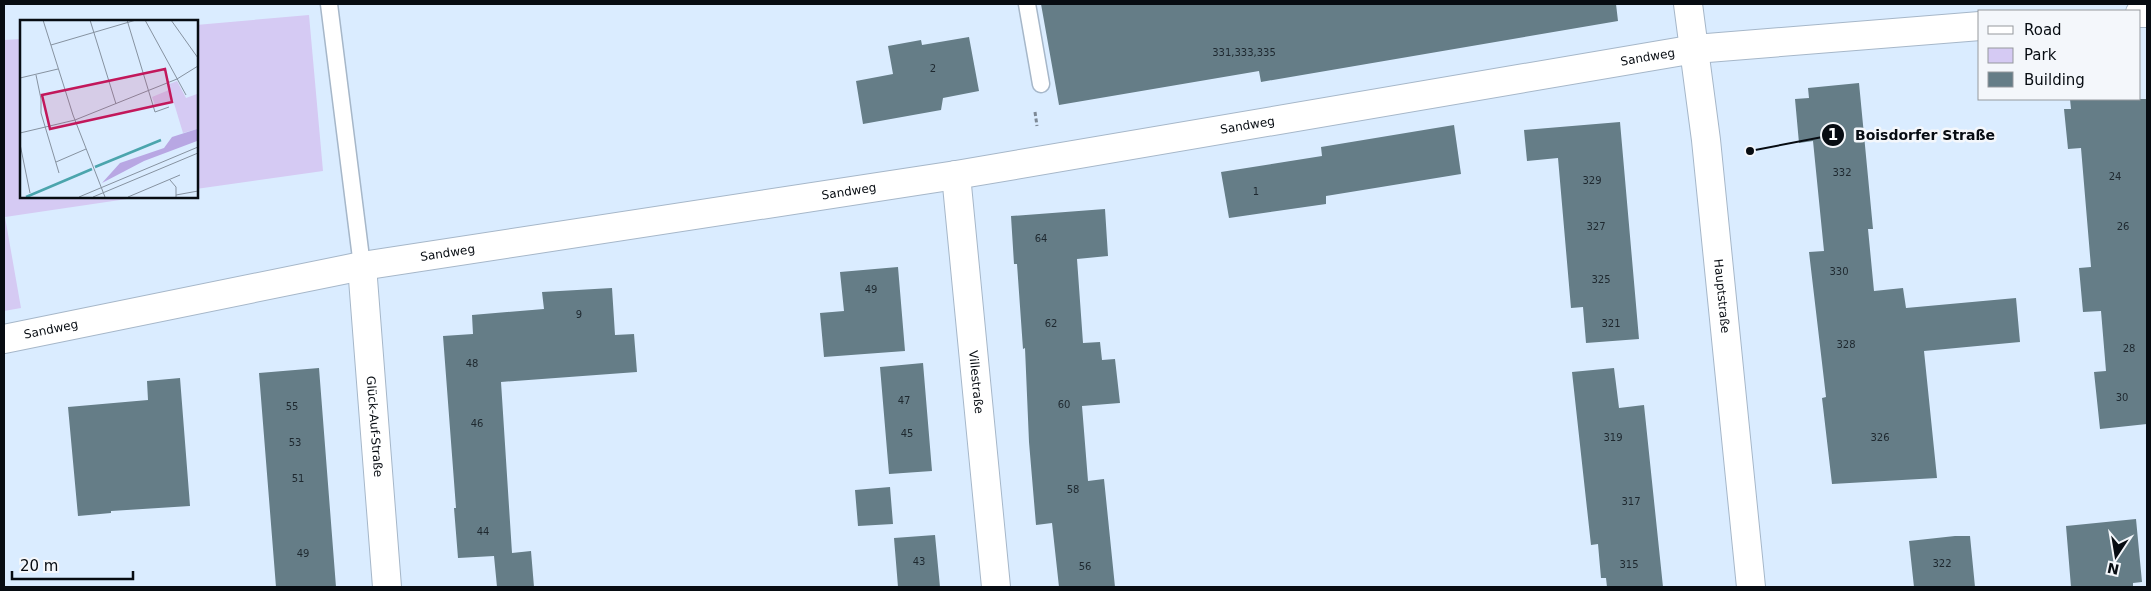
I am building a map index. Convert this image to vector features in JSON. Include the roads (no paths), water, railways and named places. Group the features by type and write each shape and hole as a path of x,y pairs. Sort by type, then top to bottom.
{"street":[{"name":"Hauptstraße","path":"1688,4 1706,140 1750,587"},
{"name":"Sandweg","path":"4,339 362,266 956,175 1695,49 1978,26"},
{"name":"Villestraße","path":"956,175 996,587"},
{"name":"Glück-Auf-Straße","path":"362,266 387,587"}],"lane":[{"path":"329,4 362,266"},
{"path":"1027,4 1041,84"}],"place":[{"name":"Boisdorfer Straße","path":"1750,151"}]}
